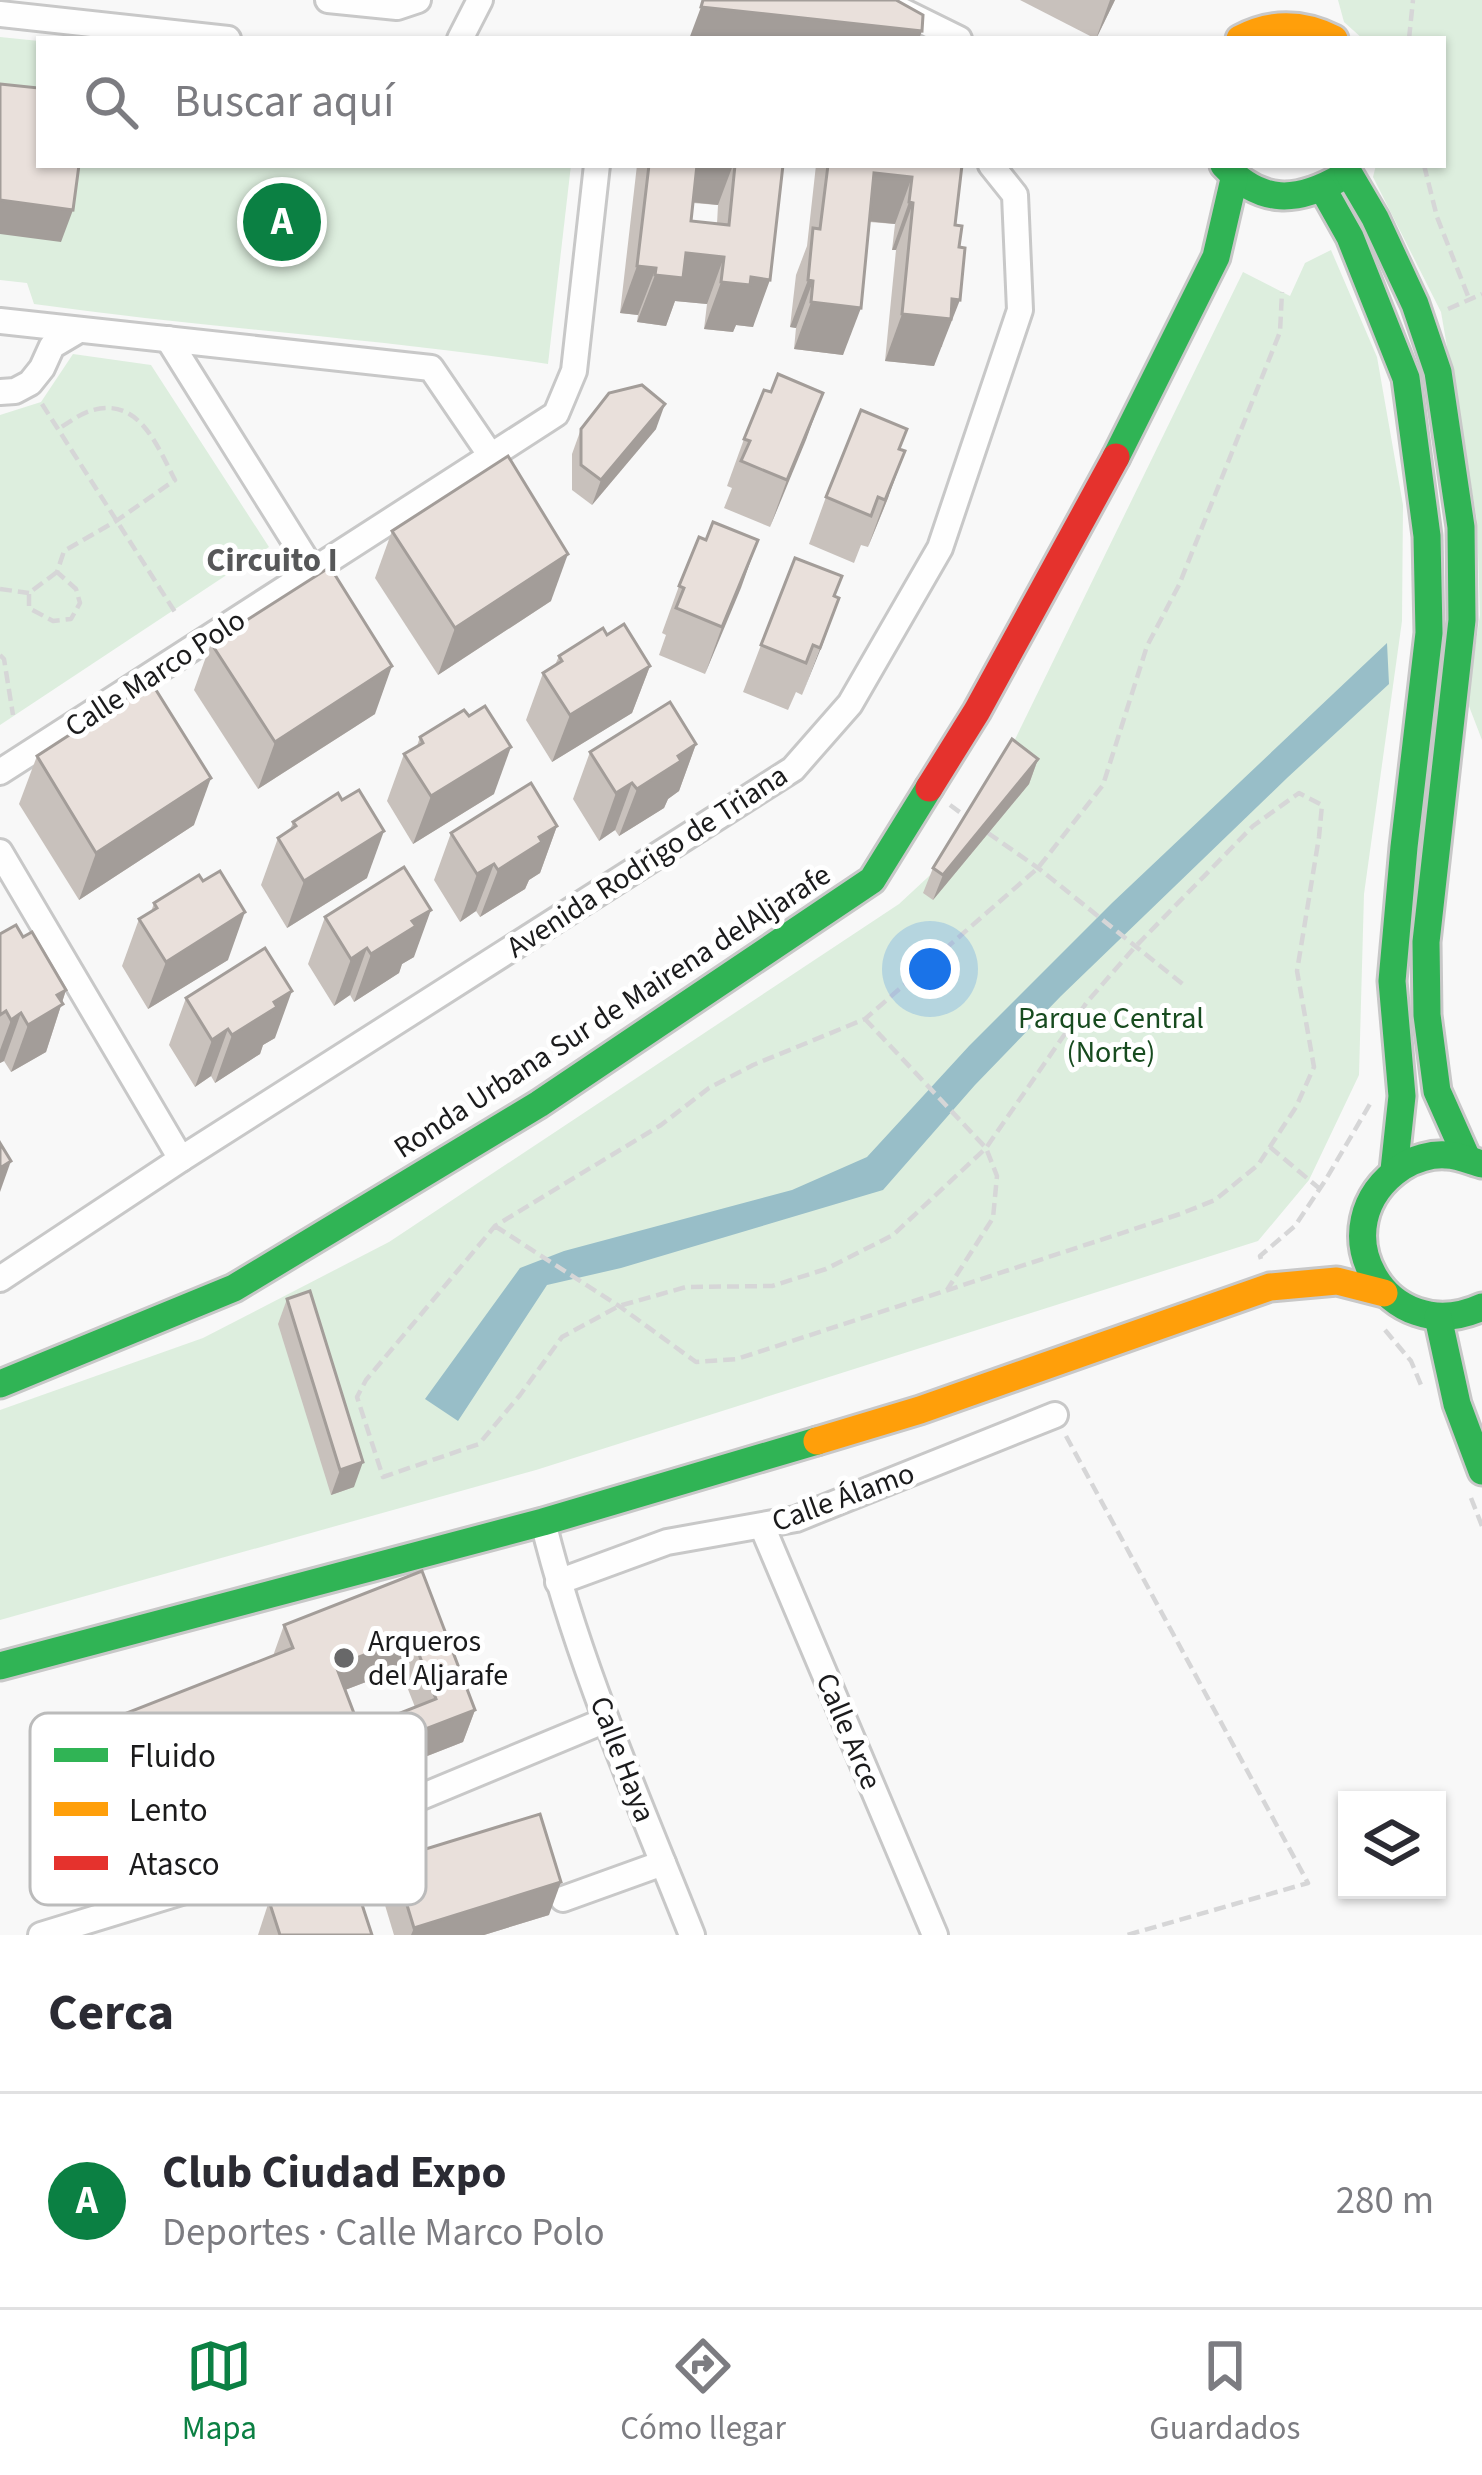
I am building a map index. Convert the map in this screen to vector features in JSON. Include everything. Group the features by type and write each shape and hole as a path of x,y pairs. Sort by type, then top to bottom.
{"street":[{"path":"328,0 397,8 418,0"},
{"path":"880,0 953,36"},
{"path":"461,36 471,3"},
{"path":"1248,36 1292,13 1304,26 1327,36"},
{"path":"0,14 201,36"},
{"name":"Calle Marco Polo","path":"0,772 556,415 574,371 597,168"},
{"name":"Avenida Rodrigo de Triana","path":"0,1280 181,1159 793,769 850,704 940,548 1020,310 1015,195 993,168"},
{"path":"1229,172 1243,186 1271,196 1314,194 1351,168 1420,320 1438,372 1458,505 1462,620 1426,942 1427,1015 1437,1091 1474,1160"},
{"name":"Ronda Urbana Sur de Mairena delAljarafe","path":"0,1384 234,1288 539,1104 872,880 977,711 1123,445 1216,257 1229,172"},
{"path":"1323,189 1349,237 1406,378 1427,536 1429,633 1392,981 1402,1096 1394,1170"},
{"path":"0,321 431,368 491,456"},
{"path":"0,392 15,392 30,383 52,346 79,330"},
{"path":"168,339 313,571"},
{"path":"0,852 181,1159"},
{"path":"1474,1160 1441,1153 1416,1158 1394,1170 1374,1190 1364,1215 1361,1243 1369,1270 1384,1293 1400,1305 1438,1317 1482,1307"},
{"path":"0,1666 543,1522 920,1410 1270,1287 1337,1281 1384,1293"},
{"path":"1438,1317 1457,1404 1482,1472"},
{"name":"Calle Álamo","path":"557,1582 667,1542 796,1519 1055,1415"},
{"name":"Calle Haya","path":"543,1522 557,1582 606,1720 692,1935"},
{"name":"Calle Arce","path":"762,1526 935,1935"},
{"path":"426,1795 606,1720"},
{"path":"563,1899 663,1862"},
{"path":"41,1935 139,1905"}],"path":[{"path":"1409,36 1413,0"},
{"path":"1425,168 1437,218 1470,301"},
{"path":"1420,320 1482,294"},
{"path":"30,383 175,612"},
{"path":"0,589 29,593 57,572 64,551 175,480 146,426 125,411 94,409 58,429"},
{"path":"29,593 29,608 52,621 71,619 80,603 76,589 57,572"},
{"path":"0,655 13,716"},
{"path":"366,1380 357,1396 383,1477 478,1444 562,1337 619,1306 686,1288 772,1286 826,1269 893,1234 986,1148 1087,1002 1253,826 1299,793 1322,806 1297,971 1314,1067 1296,1107 1258,1165 1215,1200 736,1359 696,1362 619,1306 495,1226"},
{"path":"988,833 1184,986"},
{"path":"865,1019 986,1148 997,1176 994,1218 947,1290"},
{"path":"1270,1287 1260,1256 1294,1226 1371,1101"},
{"path":"1270,1147 1320,1189"},
{"path":"1383,1328 1411,1360 1422,1389"},
{"path":"1055,1415 1308,1883 1127,1935"}],"green space":[{"path":"1338,0 1482,0 1482,740 1467,701 1480,615 1477,520 1441,312 1373,177 1375,168 1446,168 1446,36 1360,36 1344,22"},
{"path":"0,37 36,41 36,168 571,168 548,364 34,304 27,283 0,280"},
{"name":"Parque Central (Norte)","path":"1331,250 1377,357 1403,505 1402,621 1364,894 1359,1075 1309,1180 1258,1241 536,1470 0,1620 0,1410 203,1338 389,1242 899,904 941,865 1003,764 1243,272 1290,296 1305,263"},
{"path":"73,354 151,365 269,547 0,725 0,415 41,402"}],"water":[{"path":"1387,643 1389,684 1061,996 883,1190 621,1268 547,1285 458,1421 425,1399 520,1268 564,1251 792,1190 867,1157 969,1046 1112,903"}],"building":[{"path":"703,0 896,0 923,15 922,31 701,7"},
{"path":"0,84 36,88 36,168 79,168 73,210 0,200"},
{"path":"649,168 697,168 691,221 729,225 735,168 783,168 770,280 751,277 750,285 721,282 724,257 686,253 683,278 655,275 656,268 637,266"},
{"path":"828,168 962,168 955,225 962,226 959,247 965,248 960,300 952,299 951,319 902,314 912,177 874,173 861,308 811,302 813,228 820,229"},
{"path":"778,374 823,393 787,480 741,461 750,441 744,439 764,390 771,392"},
{"path":"642,385 665,404 601,480 581,465 581,429 609,393"},
{"path":"861,410 907,429 899,449 905,451 885,500 878,497 871,516 826,497"},
{"path":"508,456 568,554 455,628 392,531"},
{"path":"713,522 758,540 722,627 676,608 684,588 679,586 699,537 706,540"},
{"path":"795,558 842,576 820,648 813,645 806,663 761,645"},
{"path":"330,567 392,666 275,742 211,643"},
{"path":"624,624 650,666 570,715 543,673 562,661 559,656 603,628 607,635"},
{"path":"151,682 211,778 96,853 37,756"},
{"path":"670,702 696,744 678,756 681,761 637,789 632,783 616,793 590,752"},
{"path":"485,706 511,747 431,796 404,754 423,743 420,737 464,710 469,716"},
{"path":"1012,739 1038,759 943,875 933,868"},
{"path":"531,783 557,826 539,837 542,842 498,870 494,864 477,874 451,833"},
{"path":"359,790 384,831 304,881 278,838 296,826 293,822 338,793 342,800"},
{"path":"404,867 431,910 412,921 416,926 371,954 367,948 351,959 325,917"},
{"path":"220,871 245,912 166,962 139,919 157,908 154,903 199,875 203,881"},
{"path":"16,925 23,937 32,932 66,990 57,995 63,1004 28,1025 21,1013 11,1020 6,1011 0,1015 0,934"},
{"path":"265,948 292,991 274,1002 277,1007 232,1035 228,1029 212,1040 186,998"},
{"path":"0,1143 11,1161 0,1168"},
{"path":"310,1291 363,1462 340,1470 287,1299"},
{"path":"422,1571 475,1710 426,1729 426,1713 401,1713 436,1699 412,1636 336,1666 354,1713 127,1713 293,1648 284,1625"},
{"path":"540,1814 561,1882 414,1928 407,1905 426,1905 426,1849"},
{"path":"270,1905 362,1905 372,1935 280,1935"}],"traffic: fast":[{"path":"1227,168 1252,187 1280,196 1310,192 1342,177"},
{"path":"1348,172 1415,304 1438,372 1461,527 1462,620 1426,942 1427,1015 1437,1091 1466,1156"},
{"path":"1116,457 1216,257 1234,179"},
{"path":"1323,189 1350,237 1406,378 1427,536 1429,633 1392,981 1402,1096 1394,1170"},
{"path":"0,1384 234,1288 539,1104 872,880 929,788"},
{"path":"1482,1164 1440,1155 1402,1167 1377,1191 1364,1220 1364,1248 1373,1275 1392,1297 1417,1312 1447,1316 1482,1307"},
{"path":"1438,1317 1457,1404 1482,1471"},
{"path":"0,1666 543,1522 817,1441"}],"traffic: slow":[{"path":"1248,36 1287,27 1326,36"},
{"path":"817,1441 920,1410 1270,1287 1337,1281 1384,1293"}],"traffic: jam":[{"path":"929,788 977,711 1116,457"}],"place":[{"name":"Club Ciudad Expo","path":"282,222"},
{"name":"Arqueros del Aljarafe","path":"344,1658"}],"district":[{"name":"Circuito I","path":"272,559"}]}
